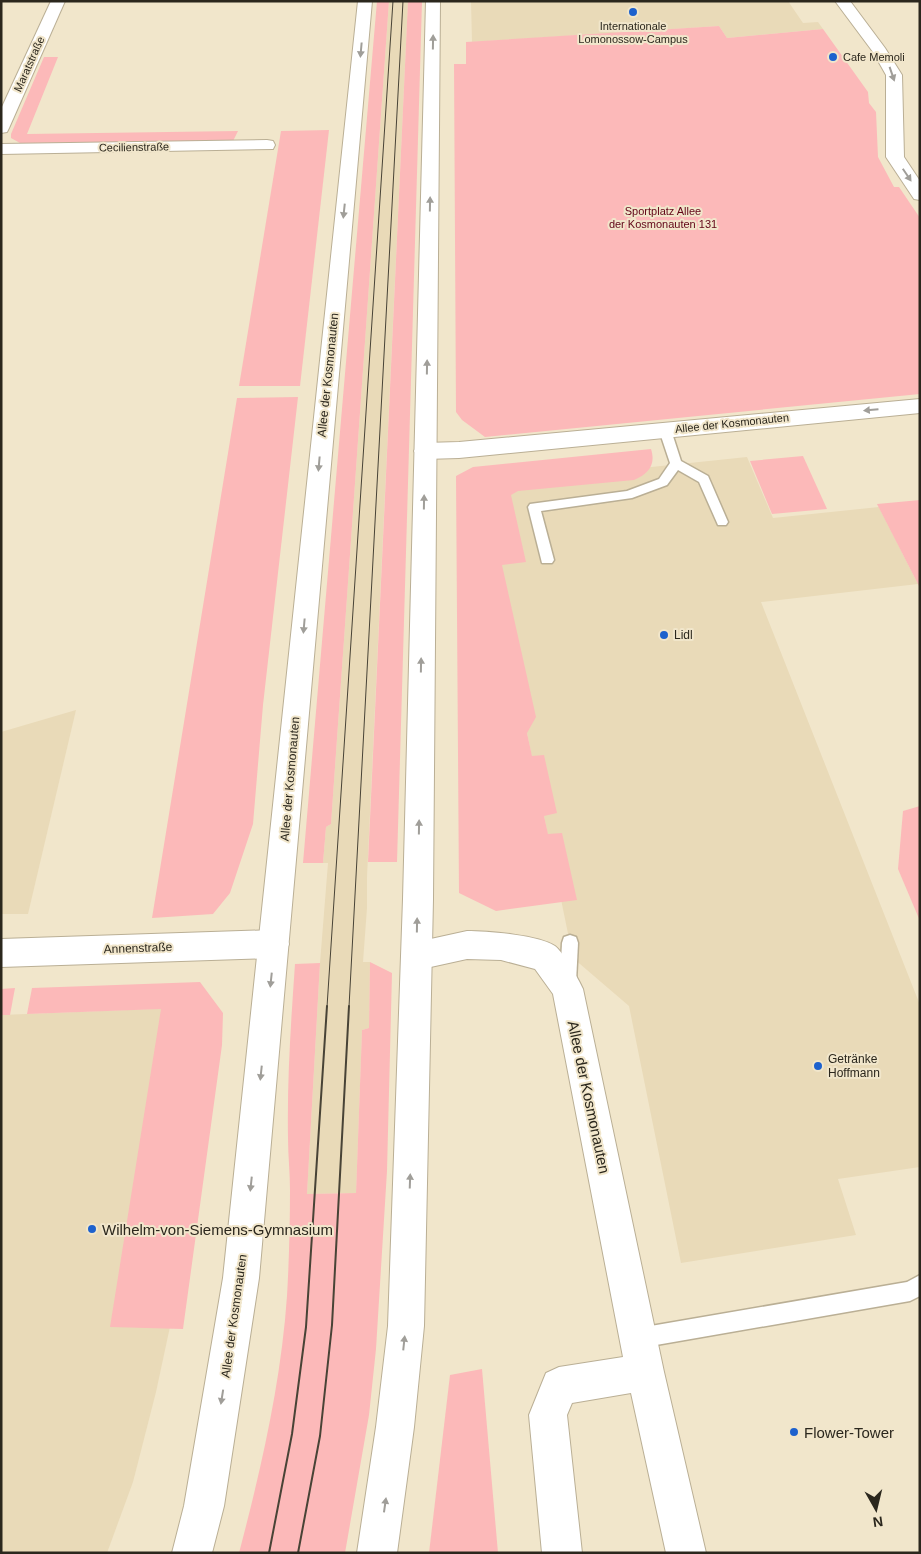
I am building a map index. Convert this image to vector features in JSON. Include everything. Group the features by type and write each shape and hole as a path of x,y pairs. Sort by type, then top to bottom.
{"main road":[{"name":"Maratstraße","path":"1,128 58,1"},
{"name":"Allee der Kosmonauten","path":"192,1553 204,1506 241,1278 326,390 366,1"},
{"path":"377,1553 395,1427 406,1326 417,956 434,1"},
{"path":"842,1 880,51 894,75 895,157 920,194"},
{"name":"Cecilienstraße","path":"1,149 267,145"},
{"name":"Allee der Kosmonauten","path":"425,451 920,406"},
{"name":"Annenstraße","path":"1,952 274,944"},
{"name":"Allee der Kosmonauten","path":"417,956 467,945 501,946 545,957 567,989 642,1355 686,1553"},
{"path":"562,1553 548,1415 559,1386 642,1355"}],"lane":[{"path":"665,430 676,464 704,479 722,522"},
{"path":"547,560 534,507 628,495 663,482 676,464"},
{"path":"567,989 570,942"},
{"path":"642,1355 910,1291 920,1285"}],"shaded area":[{"path":"389,1 408,1 363,962 370,962 369,1028 362,1030 356,1193 307,1194 320,963 328,863 323,863 326,827 331,824"},
{"name":"Internationale Lomonossow-Campus","path":"471,1 788,1 803,23 818,22 823,29 727,38 719,26 472,42"},
{"path":"747,457 773,518 879,507 918,584 761,602 920,1005 920,1167 838,1179 856,1235 681,1263 629,1006 573,958 527,733 480,485"},
{"path":"76,710 28,914 1,914 1,732"},
{"name":"Wilhelm-von-Siemens-Gymnasium","path":"204,1007 174,1308 156,1392 133,1482 107,1553 1,1553 1,1015"}],"green space":[{"path":"377,1 389,1 331,824 326,827 323,863 303,863"},
{"path":"408,1 422,1 397,862 368,862"},
{"name":"Sportplatz Allee der Kosmonauten 131","path":"719,26 727,38 823,29 868,92 869,103 876,112 878,157 894,187 899,187 920,218 920,394 485,437 462,420 456,412 454,64 466,64 466,42"},
{"path":"44,57 58,57 27,134 238,131 233,141 20,143 11,138 11,134"},
{"path":"329,130 300,386 239,386 281,131"},
{"path":"298,397 263,705 253,824 230,893 213,914 152,918 237,398"},
{"path":"651,449 653,459 650,468 644,475 634,480 518,491 511,495 526,562 502,565 536,717 527,733 532,756 544,755 557,813 544,816 548,834 562,833 577,900 496,911 459,893 456,476 473,467"},
{"path":"803,456 827,509 772,514 750,461"},
{"path":"920,500 920,588 877,504"},
{"path":"920,806 920,921 898,869 903,811"},
{"path":"370,962 392,973 387,1171 376,1349 369,1415 345,1553 239,1553 269,1426 284,1329 290,1230 288,1116 295,964 320,963 307,1194 356,1193 362,1030 369,1028"},
{"path":"200,982 223,1013 222,1045 183,1329 110,1327 161,1009 27,1014 32,988"},
{"path":"15,988 10,1015 1,1015 1,989"},
{"path":"482,1369 498,1553 429,1553 450,1375"}],"tram line":[{"path":"327,1007 393,1"},
{"path":"349,1007 403,1"},
{"path":"269,1553 292,1434 306,1327 327,1006"},
{"path":"298,1553 320,1436 332,1325 349,1006"}],"place":[{"name":"Internationale Lomonossow-Campus","path":"633,12"},
{"name":"Cafe Memoli","path":"833,57"},
{"name":"Lidl","path":"664,635"},
{"name":"Getränke Hoffmann","path":"818,1066"},
{"name":"Wilhelm-von-Siemens-Gymnasium","path":"92,1229"},
{"name":"Flower-Tower","path":"794,1432"}]}
